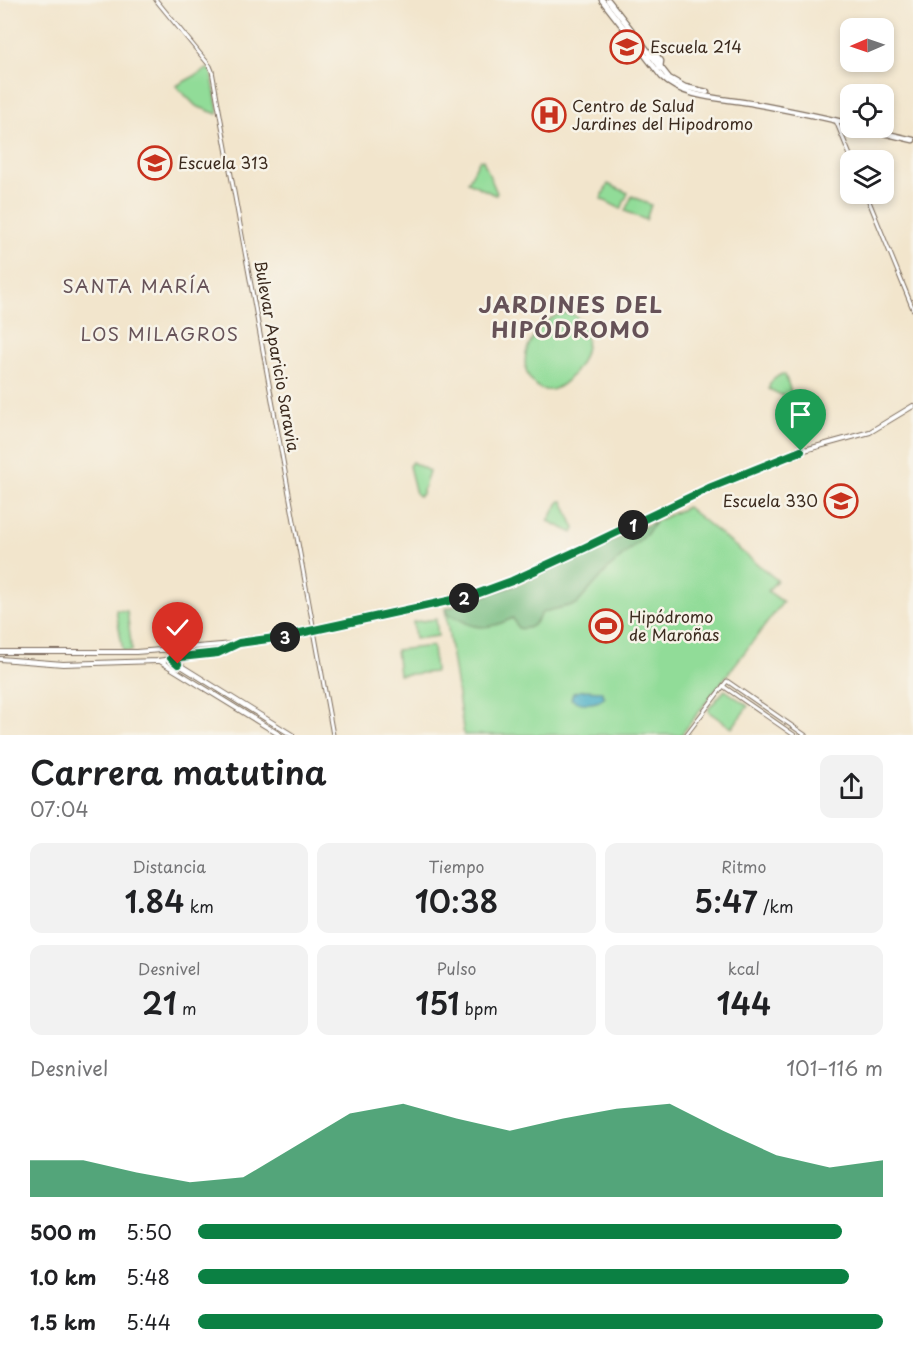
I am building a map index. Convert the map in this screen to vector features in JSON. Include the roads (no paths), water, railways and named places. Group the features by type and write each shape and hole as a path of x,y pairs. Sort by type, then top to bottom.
{"main road":[{"path":"602,0 648,57"},
{"path":"608,0 662,77 674,87 699,94 744,101"},
{"path":"648,57 656,55 661,61 660,68 670,80 680,86 840,122"},
{"path":"894,136 913,141"},
{"path":"0,652 131,652 239,643 271,639 442,604 498,586 763,465 801,451 870,432 913,406"},
{"path":"0,659 63,663 160,661 218,653 239,643"},
{"path":"168,649 171,658 292,735"},
{"path":"160,661 280,735"}],"street":[{"name":"Bulevar Aparicio Saravia","path":"156,0 212,71 333,735"},
{"path":"836,121 848,150"},
{"path":"870,204 913,309"},
{"path":"686,735 727,681 805,735"},
{"path":"723,686 794,735"}],"water":[{"path":"583,690 601,691 605,697 598,702 588,703 571,699 573,693"}],"place":[{"name":"Escuela 214","path":"627,47"},
{"name":"Centro de Salud Jardines del Hipodromo","path":"549,115"},
{"name":"Escuela 313","path":"155,163"},
{"name":"Escuela 330","path":"841,501"},
{"name":"Hipódromo de Maroñas","path":"606,626"}],"district":[{"name":"SANTA MARÍA","path":"137,287"},
{"name":"JARDINES DEL HIPÓDROMO","path":"571,318"},
{"name":"LOS MILAGROS","path":"160,335"}]}
